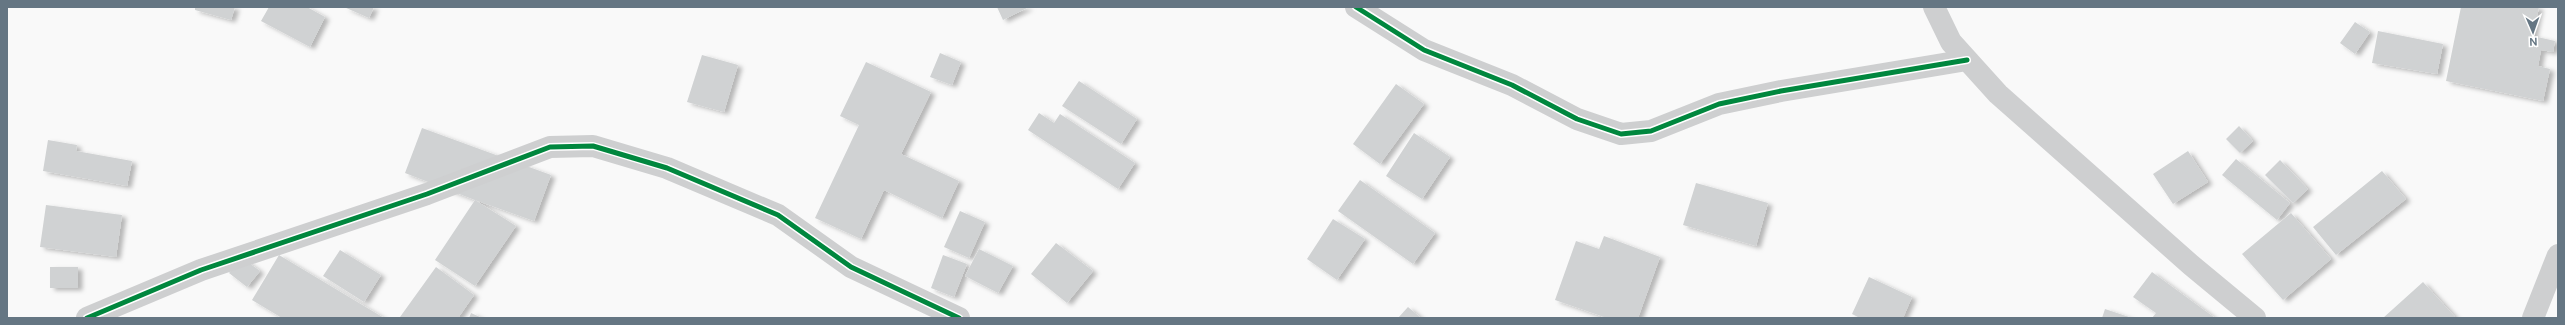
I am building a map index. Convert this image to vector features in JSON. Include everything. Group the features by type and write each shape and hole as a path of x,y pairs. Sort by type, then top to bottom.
{"street":[{"path":"1356,7 1424,50 1512,85 1577,119 1621,134 1651,130 1719,104 1781,91 1967,60"},
{"path":"1934,7 1951,42 2004,99 2191,265 2255,318"},
{"path":"87,318 200,270 427,194 550,147 570,146 593,146 667,168 778,215 851,267 959,318"},
{"path":"2532,318 2558,255"}],"building":[{"path":"195,7 235,7 231,20 195,10"},
{"path":"269,7 307,7 325,17 310,47 261,21"},
{"path":"344,7 374,7 369,18"},
{"path":"997,7 1029,7 1003,20"},
{"path":"2461,7 2539,7 2533,36 2555,41 2553,52 2541,50 2538,66 2550,69 2543,101 2446,81"},
{"path":"2355,22 2370,32 2355,54 2340,43"},
{"path":"2378,31 2443,44 2437,74 2372,63"},
{"path":"940,53 961,62 952,85 930,77"},
{"path":"702,55 738,65 724,112 687,102"},
{"path":"866,62 931,92 901,154 959,181 942,218 884,190 861,239 815,218 859,125 840,116"},
{"path":"1079,81 1137,119 1121,144 1062,106"},
{"path":"1396,84 1424,104 1380,164 1353,144"},
{"path":"1039,113 1054,123 1060,114 1135,163 1118,189 1028,130"},
{"path":"2239,126 2253,141 2240,153 2226,139"},
{"path":"422,128 551,175 534,221 405,173"},
{"path":"1414,133 1450,157 1422,199 1386,176"},
{"path":"48,140 77,145 76,151 132,161 127,186 43,171"},
{"path":"2188,151 2208,182 2173,204 2153,174"},
{"path":"2236,159 2290,203 2277,220 2222,175"},
{"path":"2280,160 2308,189 2293,203 2265,175"},
{"path":"2382,171 2406,199 2336,255 2313,227"},
{"path":"1360,180 1435,233 1413,264 1338,211"},
{"path":"1696,183 1768,203 1756,246 1683,225"},
{"path":"475,200 516,226 475,286 435,260"},
{"path":"46,205 122,215 116,257 40,247"},
{"path":"960,211 985,222 969,258 944,247"},
{"path":"2291,213 2331,259 2283,300 2242,254"},
{"path":"1333,219 1365,239 1337,280 1307,259"},
{"path":"1604,236 1660,257 1638,318 1607,318 1555,300 1576,241 1599,249"},
{"path":"1056,243 1093,271 1067,303 1031,274"},
{"path":"979,249 1013,266 998,293 965,276"},
{"path":"340,250 381,275 364,302 323,276"},
{"path":"279,255 384,318 282,318 252,300"},
{"path":"943,255 967,264 954,297 931,288"},
{"path":"242,258 260,271 247,287 229,273"},
{"path":"50,267 78,267 78,288 50,288"},
{"path":"436,267 474,295 458,318 400,317"},
{"path":"2152,272 2215,318 2152,318 2156,313 2133,297"},
{"path":"1869,277 1912,297 1903,318 1860,318 1852,314"},
{"path":"2423,282 2456,318 2383,318"},
{"path":"1408,307 1421,318 1398,318"},
{"path":"2105,309 2132,318 2102,318"},
{"path":"471,313 482,318 469,318"}],"cycle path":[{"path":"1356,7 1424,50 1512,85 1577,119 1621,134 1651,131 1719,104 1781,91 1967,60"},
{"path":"87,318 201,270 427,194 550,147 593,146 667,168 778,215 851,267 959,318"}]}
